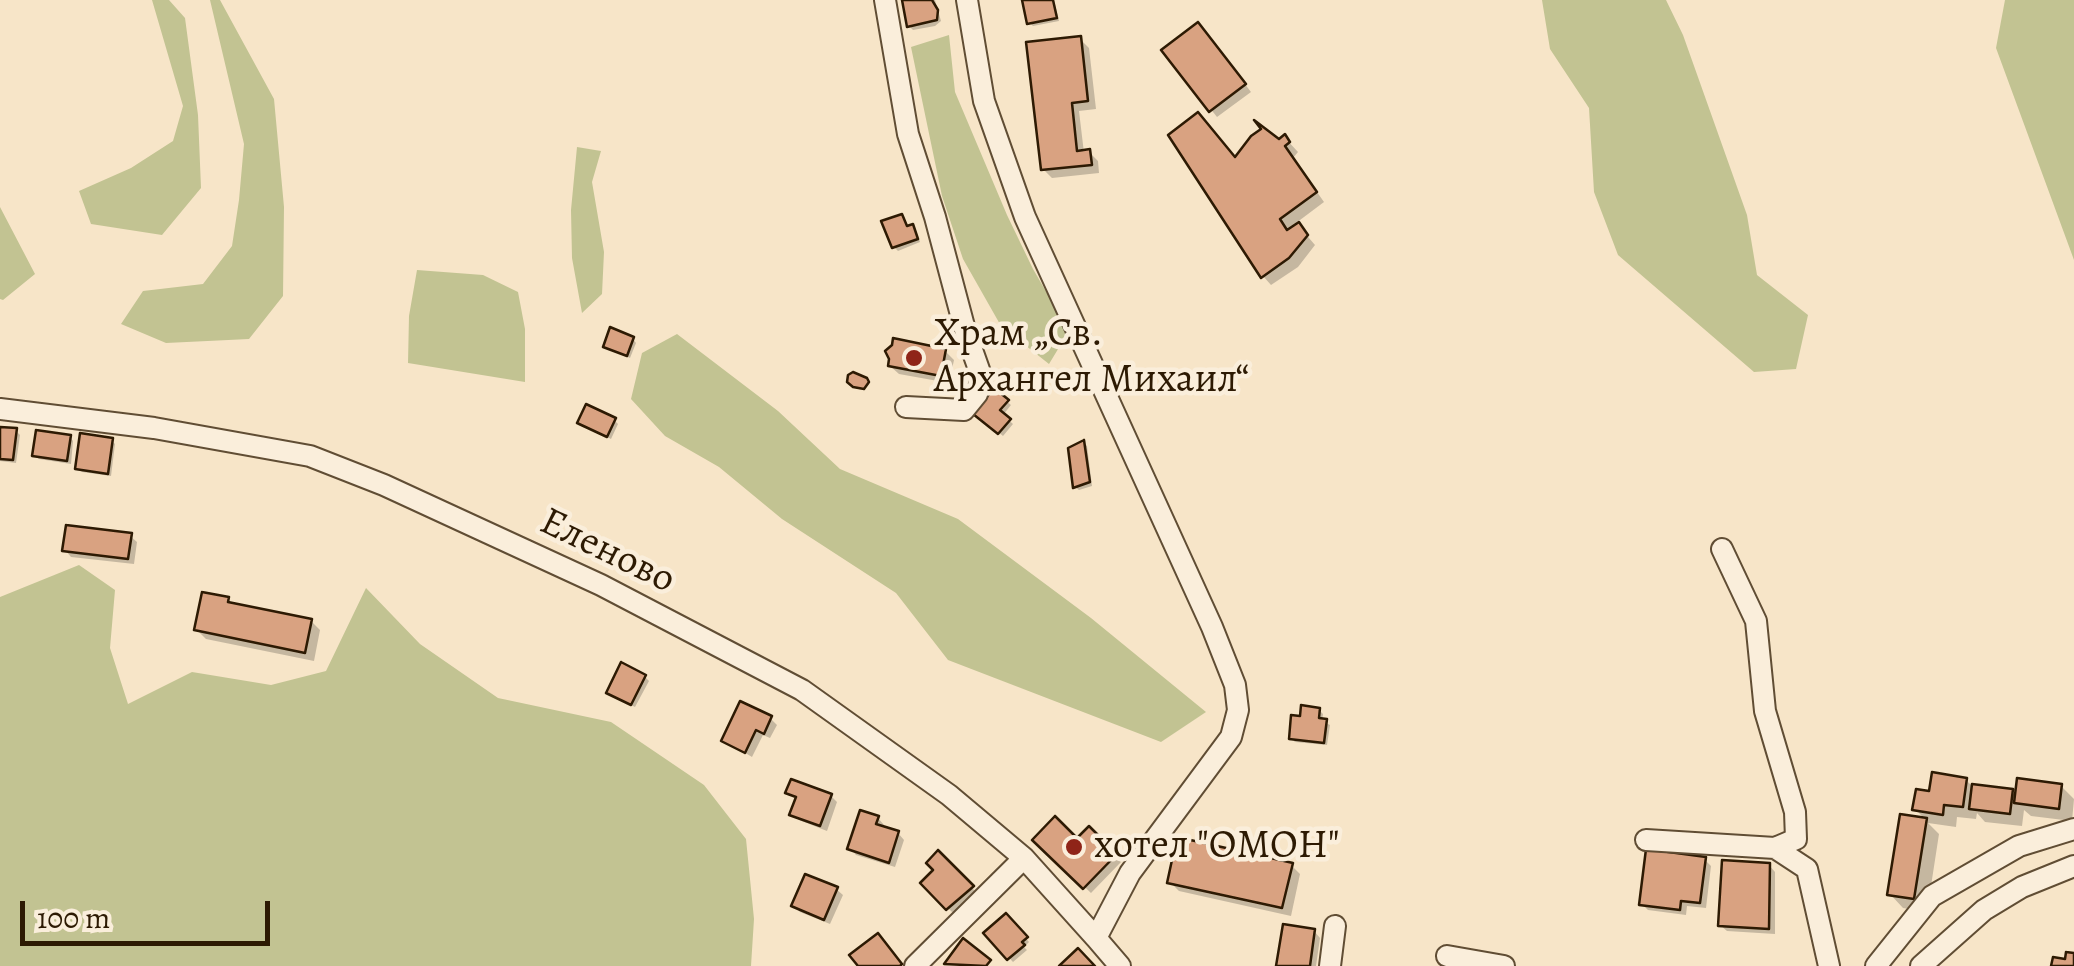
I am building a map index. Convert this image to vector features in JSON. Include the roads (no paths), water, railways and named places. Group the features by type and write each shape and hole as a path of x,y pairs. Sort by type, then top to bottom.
{"street":[{"path":"885,0 908,134 982,378 964,410 906,407"},
{"path":"966,0 984,101 1025,217 1235,685 1238,710 1231,737 1130,873 1096,938"},
{"name":"Еленово","path":"0,410 154,428 310,456 384,485 600,585 802,690 949,795 1024,858 1120,966"},
{"path":"1646,840 1776,848 1796,839 1795,812 1765,711 1756,621 1722,549"},
{"path":"1876,966 1932,896 2020,846 2074,828"},
{"path":"1776,848 1807,869 1829,966"},
{"path":"915,966 1024,858"},
{"path":"1921,966 1984,910 2022,887 2074,866"},
{"path":"1330,966 1335,926"},
{"path":"1446,956 1504,966"}],"place":[{"name":"Храм „Св. Архангел Михаил“","path":"914,358"},
{"name":"хотел \"ОМОН\"","path":"1074,847"}]}
